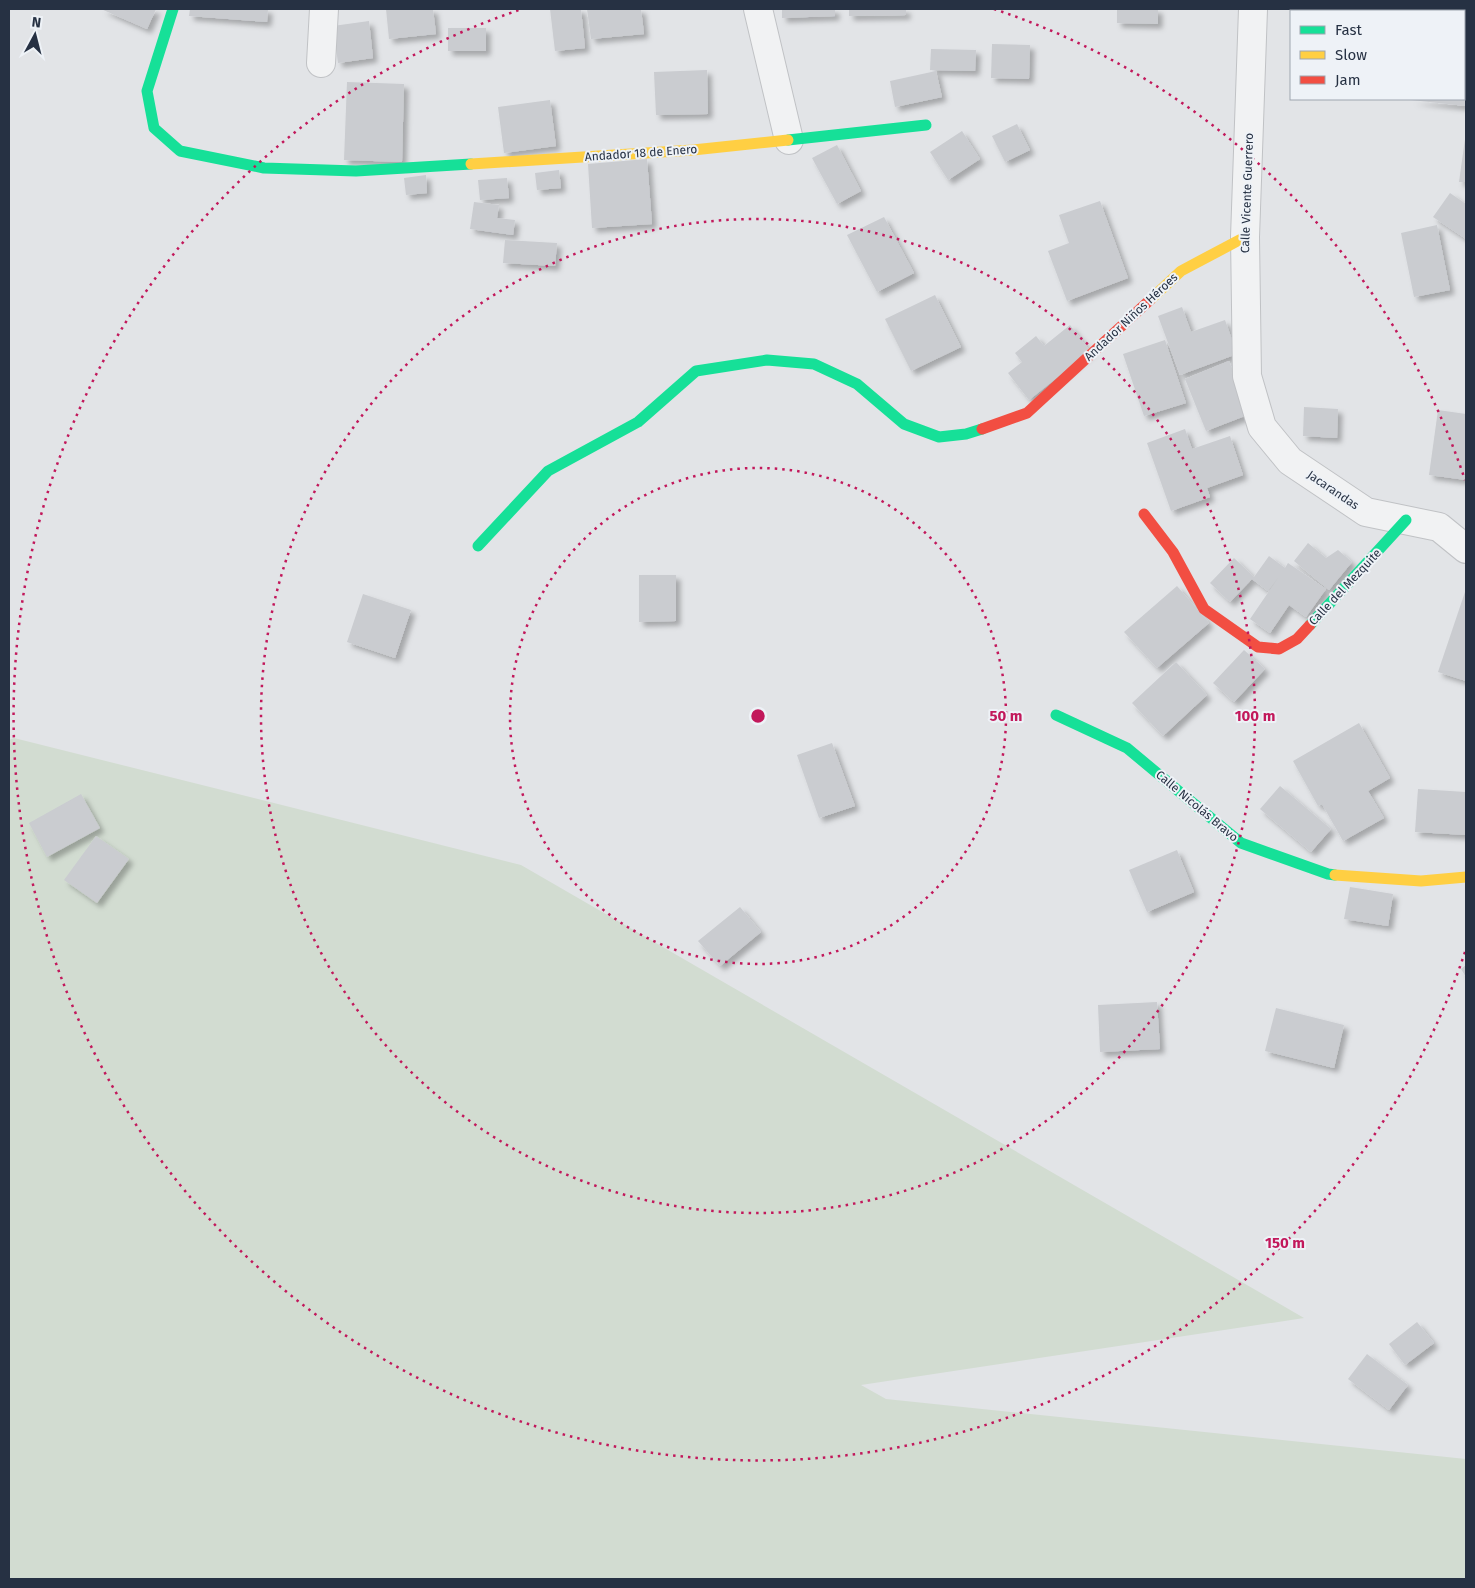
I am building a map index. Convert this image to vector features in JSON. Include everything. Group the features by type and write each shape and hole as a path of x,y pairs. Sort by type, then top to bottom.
{"street":[{"name":"Andador 18 de Enero","path":"174,9 147,91 154,128 180,151 264,168 356,171 693,150 926,125"},
{"path":"321,63 324,9"},
{"path":"758,9 789,140"},
{"name":"Calle Vicente Guerrero","path":"1247,376 1245,237 1253,9"},
{"name":"Andador Niños Héroes","path":"478,546 548,471 638,422 696,371 767,360 814,364 857,384 904,424 940,437 966,434 1027,412 1181,271 1245,237"},
{"name":"Jacarandas","path":"1247,376 1262,427 1290,461 1366,512 1439,527 1466,549"},
{"name":"Calle del Mezquite","path":"1144,514 1173,552 1204,609 1258,647 1279,649 1297,639 1406,520"},
{"name":"Calle Nicolás Bravo","path":"1056,715 1127,748 1241,843 1328,874 1421,881 1466,877"}],"shaded area":[{"path":"14,738 521,865 1304,1318 861,1385 886,1399 1466,1459 1466,1579 9,1579 9,740"}],"building":[{"path":"101,9 156,9 147,29"},
{"path":"190,9 268,9 267,22 189,16"},
{"path":"386,9 433,9 436,34 389,39"},
{"path":"550,9 581,9 585,48 555,51"},
{"path":"587,9 641,9 644,34 591,39"},
{"path":"782,9 835,9 835,16 782,18"},
{"path":"849,9 906,9 906,15 849,16"},
{"path":"1117,9 1158,9 1158,24 1117,23"},
{"path":"1466,9 1466,16 1465,10 1404,10"},
{"path":"369,21 373,58 338,63 333,26"},
{"path":"448,28 486,28 486,51 448,51"},
{"path":"992,44 1030,45 1029,79 991,78"},
{"path":"931,49 976,50 975,71 930,70"},
{"path":"1466,54 1466,106 1411,100 1465,100"},
{"path":"707,70 708,114 656,115 654,72"},
{"path":"936,71 942,97 895,107 890,81"},
{"path":"347,82 404,84 402,162 344,160"},
{"path":"550,100 556,146 504,153 498,107"},
{"path":"1017,124 1030,150 1005,162 992,136"},
{"path":"962,131 980,159 948,180 930,152"},
{"path":"1465,139 1466,182 1459,182"},
{"path":"837,145 861,191 837,204 812,158"},
{"path":"647,159 652,224 592,228 588,164"},
{"path":"559,170 561,188 537,190 535,173"},
{"path":"426,175 427,193 406,195 404,178"},
{"path":"507,178 509,198 480,200 478,180"},
{"path":"1450,193 1466,204 1466,239 1433,217"},
{"path":"1100,201 1128,278 1067,301 1048,251 1069,243 1059,215"},
{"path":"474,202 499,205 497,218 515,220 513,235 470,229"},
{"path":"884,217 914,273 877,292 847,235"},
{"path":"1437,225 1450,290 1414,297 1401,233"},
{"path":"505,240 557,243 555,266 503,263"},
{"path":"935,295 961,347 911,371 885,319"},
{"path":"1182,307 1191,332 1225,320 1237,354 1180,375 1158,316"},
{"path":"1070,325 1090,351 1029,400 1008,373 1022,362 1015,353 1036,336 1044,346"},
{"path":"1165,340 1186,403 1144,416 1123,354"},
{"path":"1229,361 1250,414 1206,431 1185,379"},
{"path":"1304,407 1338,409 1337,438 1303,436"},
{"path":"1438,410 1466,414 1466,480 1429,475"},
{"path":"1185,429 1192,449 1230,436 1243,475 1207,488 1210,497 1171,511 1147,443"},
{"path":"1308,543 1326,558 1338,550 1352,562 1329,590 1294,561"},
{"path":"1269,556 1285,568 1288,563 1326,589 1306,617 1289,605 1270,633 1250,619 1278,578 1268,591 1252,579 1230,602 1210,583 1234,558 1254,577"},
{"path":"639,575 676,575 676,621 639,622"},
{"path":"1177,586 1209,623 1157,668 1124,632"},
{"path":"1466,589 1466,681 1438,672"},
{"path":"363,594 411,610 395,658 347,642"},
{"path":"1244,650 1265,669 1234,702 1213,683"},
{"path":"1176,662 1207,695 1163,736 1132,703"},
{"path":"1359,723 1390,778 1368,791 1384,818 1343,841 1322,804 1318,806 1293,761"},
{"path":"832,743 855,806 819,818 797,755"},
{"path":"1280,786 1331,829 1311,852 1260,809"},
{"path":"1418,789 1466,792 1466,835 1415,832"},
{"path":"81,794 100,828 47,857 29,823"},
{"path":"96,836 129,859 97,903 64,880"},
{"path":"1177,850 1194,892 1147,912 1129,870"},
{"path":"1350,887 1393,894 1388,926 1344,919"},
{"path":"740,907 761,932 720,966 698,941"},
{"path":"1466,965 1466,977 1461,969"},
{"path":"1157,1002 1160,1049 1100,1052 1098,1005"},
{"path":"1276,1008 1344,1025 1334,1068 1265,1051"},
{"path":"1417,1322 1434,1343 1405,1365 1389,1344"},
{"path":"1367,1354 1408,1385 1389,1410 1348,1379"}],"traffic: fast":[{"path":"173,9 147,91 154,128 180,151 264,168 356,171 471,164"},
{"path":"788,140 926,125"},
{"path":"478,546 548,471 638,422 696,371 767,360 814,364 857,384 904,424 939,437 966,434 982,429"},
{"path":"1310,625 1406,520"},
{"path":"1056,715 1127,748 1241,843 1335,875"}],"traffic: slow":[{"path":"471,164 693,150 788,140"},
{"path":"1151,299 1181,271 1245,237"},
{"path":"1335,875 1421,881 1466,877"}],"traffic: jam":[{"path":"982,429 1027,413 1151,299"},
{"path":"1144,514 1173,552 1204,609 1258,647 1279,649 1297,639 1310,625"}]}
